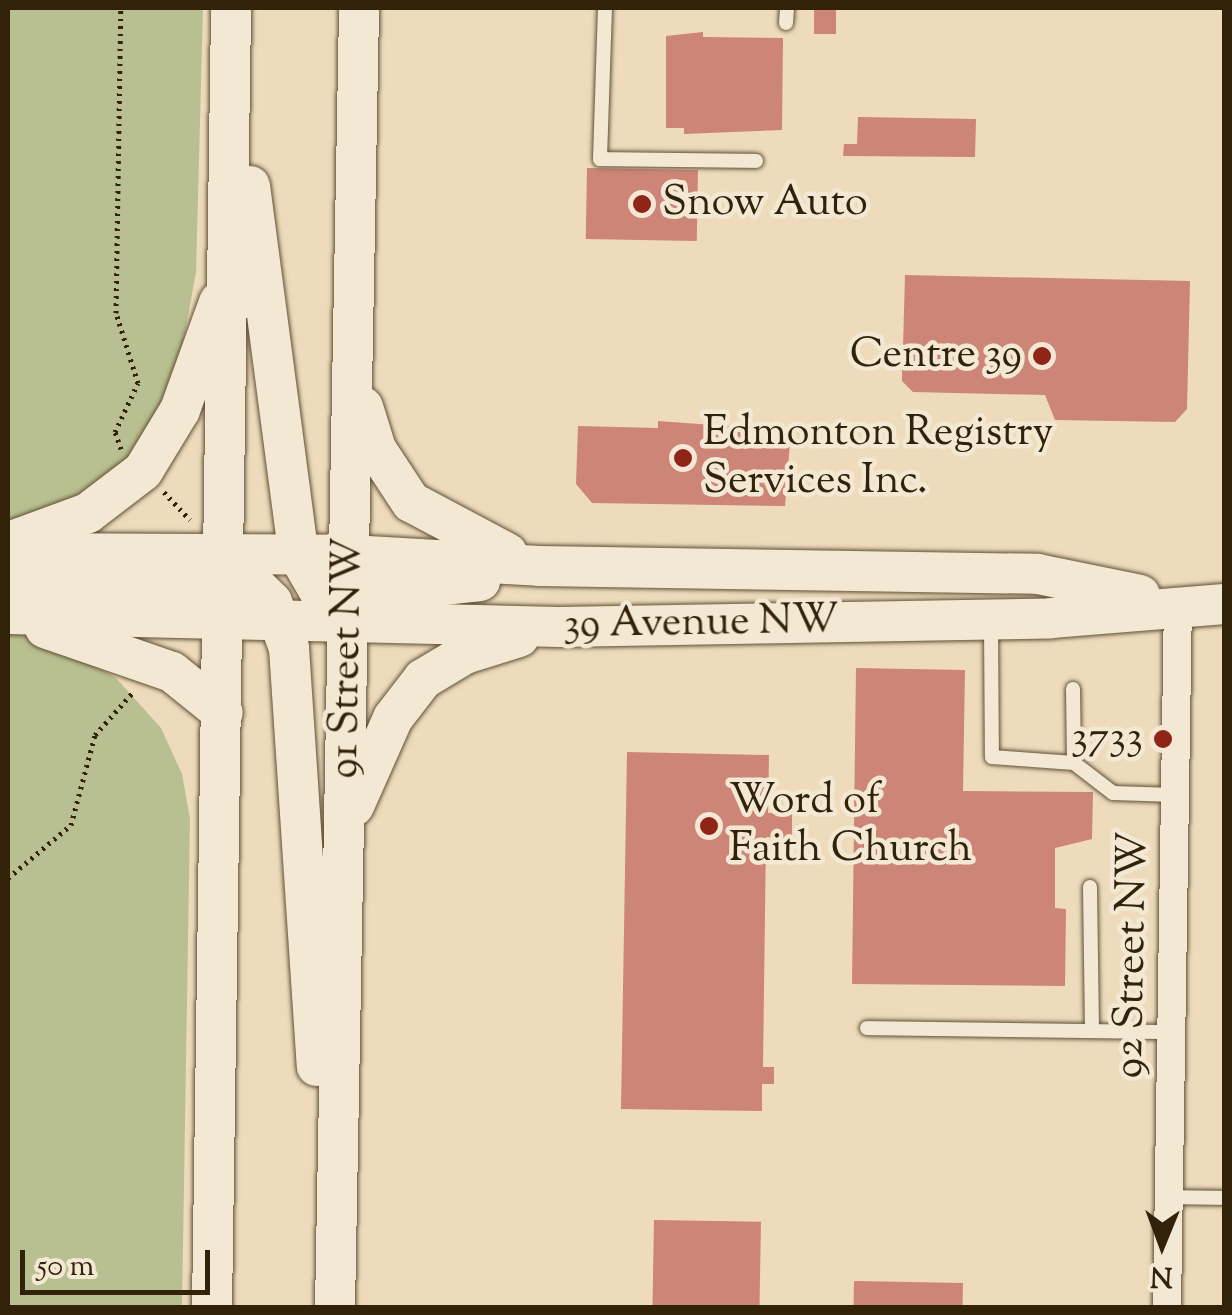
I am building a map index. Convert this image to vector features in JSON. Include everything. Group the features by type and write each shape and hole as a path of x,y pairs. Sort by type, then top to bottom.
{"main road":[{"path":"212,1308 223,714 239,584 229,275 233,8"},
{"name":"91 Street NW","path":"233,8 250,187 325,588 346,824 334,1308"},
{"name":"91 Street NW","path":"350,555 359,8"},
{"path":"8,542 88,513 142,470 180,410 229,275"},
{"path":"353,355 367,425 398,488 443,524 538,566"},
{"path":"8,553 239,584 325,588"},
{"name":"39 Avenue NW","path":"1178,603 1038,574 636,564 538,566 350,555 325,588 558,627 990,619 1178,603 1224,604"},
{"path":"8,585 239,584 325,588 636,564"},
{"path":"8,616 239,584"},
{"path":"239,584 290,648 334,1308"},
{"path":"8,616 155,664 223,714"},
{"path":"346,824 392,718 423,679 481,648 558,627"}],"street":[{"name":"92 Street NW","path":"1167,1308 1178,603"}],"lane":[{"path":"605,8 600,159 756,161"},
{"path":"990,619 992,757 1074,763 1112,793 1175,795"},
{"path":"1073,689 1074,763"},
{"path":"1090,886 1092,1029"},
{"path":"866,1028 1172,1032"},
{"path":"1169,1196 1224,1198"}],"path":[{"path":"116,432 138,383 116,313 121,8"},
{"path":"151,478 239,584"},
{"path":"8,878 71,826 95,735 140,684"}],"green space":[{"path":"8,8 203,8 196,272 176,382 146,440 98,489 8,528"},
{"path":"8,631 61,646 116,678 161,728 182,774 190,819 182,1307 8,1307"}],"building":[{"path":"814,8 836,8 836,34 814,34"},
{"path":"703,32 703,37 783,38 782,130 684,134 684,128 666,128 666,36"},
{"path":"858,117 976,119 975,157 843,156 844,144 857,144"},
{"name":"Snow Auto","path":"587,168 698,170 697,241 586,239"},
{"name":"Centre 39","path":"905,275 1190,281 1187,409 1175,422 1055,420 1045,395 913,392 902,381 902,365 895,365 895,347 903,347"},
{"name":"Edmonton Registry Services Inc.","path":"658,421 780,430 790,442 785,506 592,503 576,484 578,426 658,428"},
{"path":"856,668 965,670 963,791 1093,792 1092,839 1055,848 1055,908 1066,909 1065,986 852,984"},
{"path":"627,752 769,755 768,813 792,814 792,838 766,837 763,1067 774,1067 774,1084 762,1084 762,1111 621,1109"},
{"path":"654,1220 761,1222 759,1308 652,1308"},
{"path":"854,1281 963,1283 963,1308 854,1308"}],"place":[{"name":"Snow Auto","path":"642,204"},
{"name":"Centre 39","path":"1042,356"},
{"name":"Edmonton Registry Services Inc.","path":"683,458"},
{"name":"3733","path":"1163,739"},
{"name":"Word of Faith Church","path":"709,826"}]}
